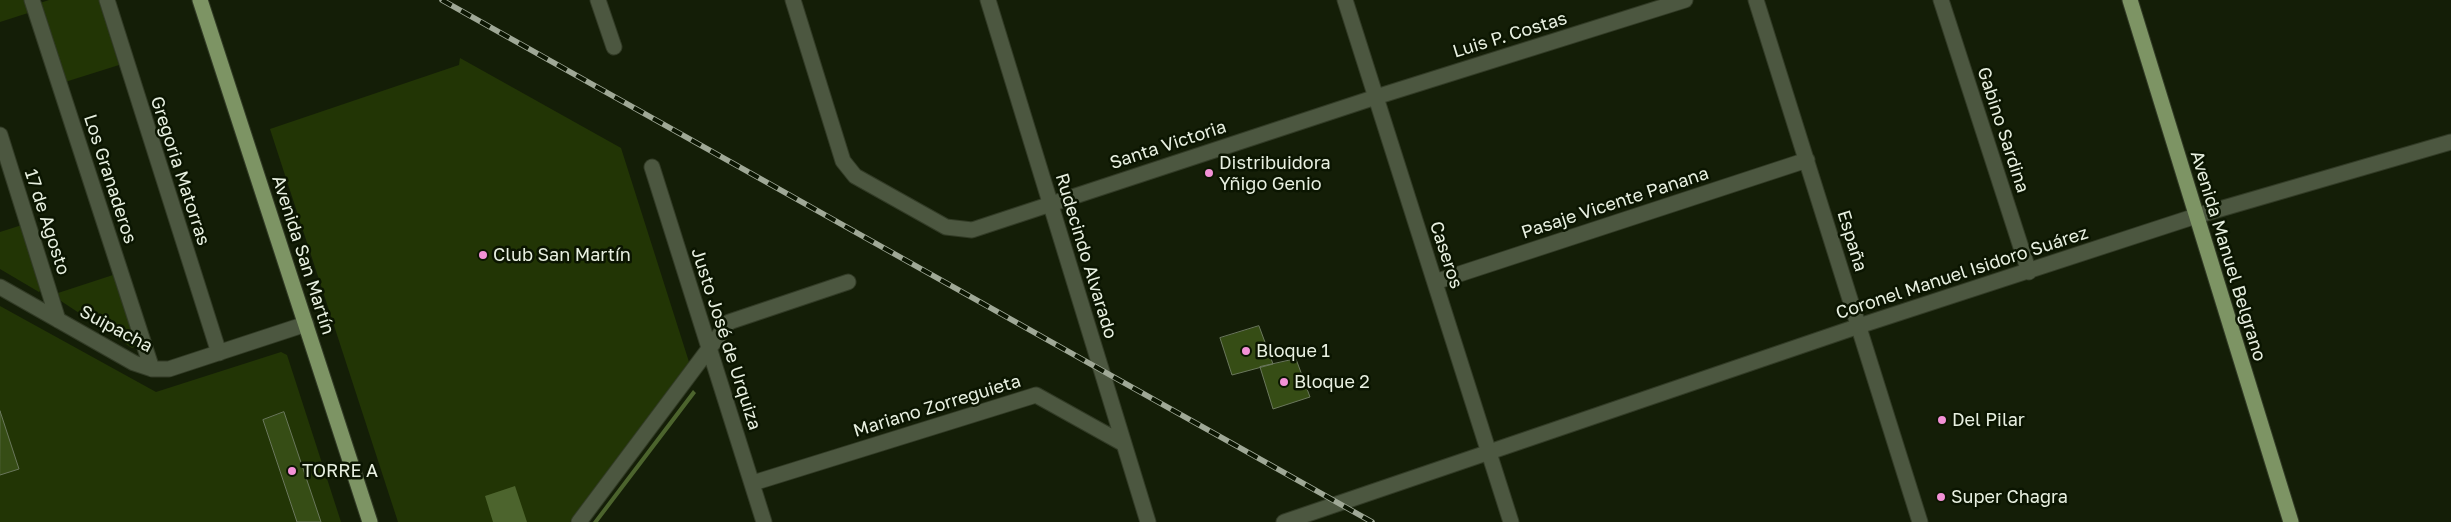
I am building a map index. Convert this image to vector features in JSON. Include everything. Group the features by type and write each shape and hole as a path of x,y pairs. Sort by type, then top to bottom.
{"main road":[{"name":"Avenida San Martín","path":"200,0 370,522"},
{"name":"Avenida Manuel Belgrano","path":"2130,0 2291,522"}],"street":[{"name":"Los Granaderos","path":"32,0 152,369"},
{"name":"Gregoria Matorras","path":"106,0 219,353"},
{"path":"598,0 614,47"},
{"name":"Santa Victoria","path":"793,0 843,161 855,176 946,227 972,230 1376,96"},
{"name":"Rudecindo Alvarado","path":"988,0 1148,522"},
{"name":"Caseros","path":"1345,0 1511,522"},
{"name":"Luis P. Costas","path":"1376,96 1685,0"},
{"name":"España","path":"1756,0 1920,522"},
{"name":"Gabino Sardina","path":"1941,0 2029,272"},
{"name":"17 de Agosto","path":"0,135 58,320"},
{"name":"Coronel Manuel Isidoro Suárez","path":"1284,522 1859,326 2196,216 2451,142"},
{"name":"Pasaje Vicente Panana","path":"1435,282 1807,160"},
{"name":"Justo José de Urquiza","path":"652,167 764,522"},
{"path":"579,522 730,322 848,282"},
{"name":"Suipacha","path":"0,287 134,363 152,369 169,369 306,324"},
{"name":"Mariano Zorreguieta","path":"752,483 1036,395 1124,444"}],"shaded area":[{"path":"0,0 24,0 28,13 0,22"},
{"path":"49,0 99,0 119,65 65,82 40,3"},
{"name":"Club San Martín","path":"460,58 621,148 689,362 570,522 398,522 270,129 459,65"},
{"path":"22,225 42,289 39,292 0,269 0,232"},
{"path":"113,275 137,346 132,348 61,301 58,293"},
{"path":"0,306 156,392 281,352 287,355 341,522 0,522"},
{"path":"693,390 696,393 598,522 593,522"},
{"path":"515,486 527,522 493,522 485,496"}],"building":[{"name":"Bloque 1","path":"1259,326 1273,364 1232,375 1220,338"},
{"name":"Bloque 2","path":"1296,359 1310,397 1273,409 1260,367"},
{"path":"0,411 19,469 0,475"},
{"name":"TORRE A","path":"284,412 321,522 297,522 263,420"}],"railway":[{"path":"442,0 1372,522"}],"place":[{"name":"Distribuidora Yñigo Genio","path":"1209,173"},
{"name":"Club San Martín","path":"483,255"},
{"name":"Bloque 1","path":"1246,351"},
{"name":"Bloque 2","path":"1284,382"},
{"name":"Del Pilar","path":"1942,420"},
{"name":"TORRE A","path":"292,471"},
{"name":"Super Chagra","path":"1941,497"}]}
